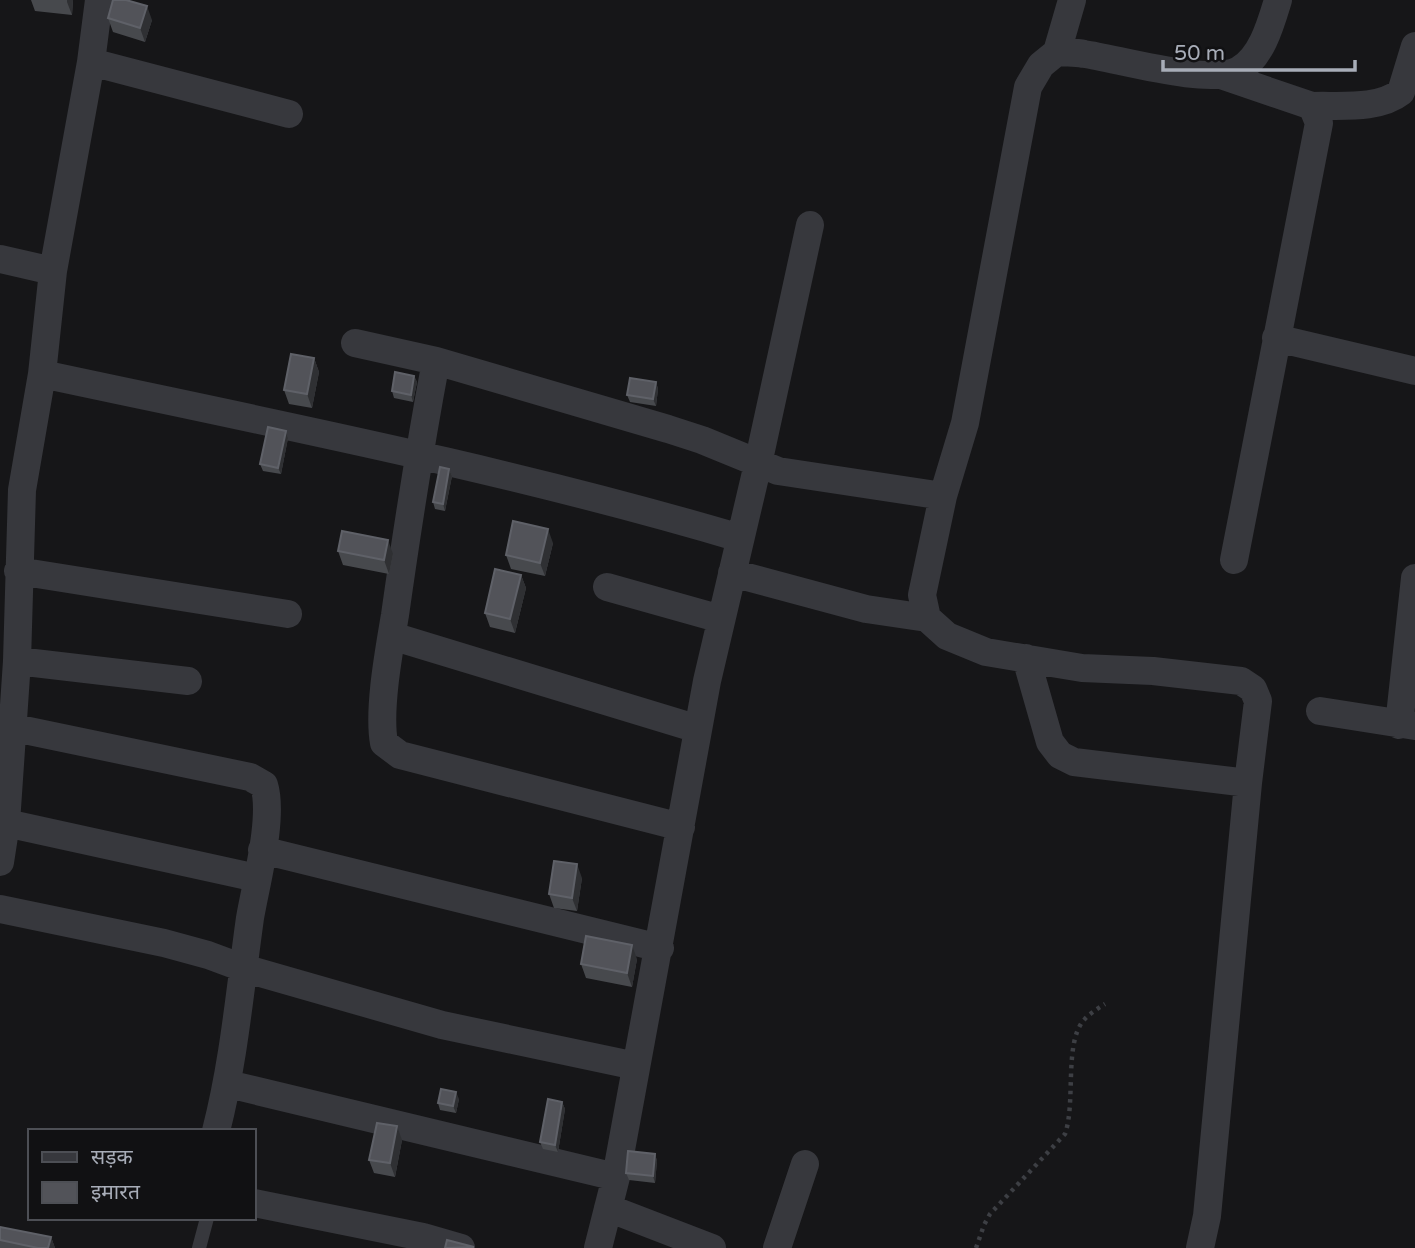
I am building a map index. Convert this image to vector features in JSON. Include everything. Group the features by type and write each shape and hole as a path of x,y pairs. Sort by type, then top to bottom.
{"street":[{"path":"0,862 6,823 6,726 17,661 18,571 11,488 42,374 53,271 91,62 99,0"},
{"path":"927,618 922,595 943,496 965,423 1028,87 1041,65 1057,52 1073,0"},
{"path":"1221,75 1240,69 1255,54 1268,29 1278,0"},
{"path":"1057,52 1080,53 1174,71 1221,75 1312,106 1374,103 1396,96 1401,92 1415,46"},
{"path":"91,62 289,114"},
{"path":"1234,559 1318,134 1319,123 1312,106"},
{"path":"598,1248 616,1177 698,729 810,225"},
{"path":"0,259 53,271"},
{"path":"1276,338 1415,371"},
{"path":"355,342 436,361 668,429 778,471 943,496"},
{"path":"436,361 418,455 392,636 381,725 384,743 400,755 681,827"},
{"path":"42,374 418,455 642,509 740,538"},
{"path":"18,571 288,614"},
{"path":"732,573 866,609 927,618 947,636 986,652 1082,668 1153,671 1241,681 1252,689 1258,701 1207,1216 1200,1248"},
{"path":"1320,710 1407,725 1415,578"},
{"path":"607,587 721,619"},
{"path":"392,636 698,729"},
{"path":"1026,659 1050,742 1060,755 1074,762 1248,783"},
{"path":"17,661 188,681"},
{"path":"6,726 250,777 264,785 268,798 262,850 228,1084 217,1129"},
{"path":"6,823 257,877"},
{"path":"262,850 660,948"},
{"path":"0,909 164,943 442,1025 636,1066"},
{"path":"228,1084 616,1177"},
{"path":"777,1248 805,1164"},
{"path":"256,1203 423,1237 461,1248"},
{"path":"608,1208 712,1248"}],"lane":[{"path":"199,1248 207,1220"}],"path":[{"path":"976,1248 990,1214 1065,1134 1070,1121 1075,1039 1081,1023 1105,1004"}],"building":[{"path":"113,0 126,0 147,6 140,28 108,18"},
{"path":"291,354 314,358 307,394 284,390"},
{"path":"395,372 414,376 411,395 392,391"},
{"path":"630,378 656,382 653,399 627,395"},
{"path":"268,427 286,431 278,468 260,464"},
{"path":"440,467 449,469 443,504 433,502"},
{"path":"513,521 548,529 540,563 506,555"},
{"path":"342,531 388,540 384,560 338,551"},
{"path":"495,569 521,575 510,619 485,613"},
{"path":"554,861 577,864 572,898 549,894"},
{"path":"586,936 632,945 627,973 581,964"},
{"path":"441,1089 456,1092 453,1106 438,1103"},
{"path":"548,1099 562,1102 555,1145 540,1142"},
{"path":"377,1123 397,1126 390,1163 369,1160"},
{"path":"628,1151 655,1154 653,1176 626,1173"},
{"path":"0,1227 51,1237 48,1248 0,1240"},
{"path":"447,1240 474,1247 445,1248"}]}
